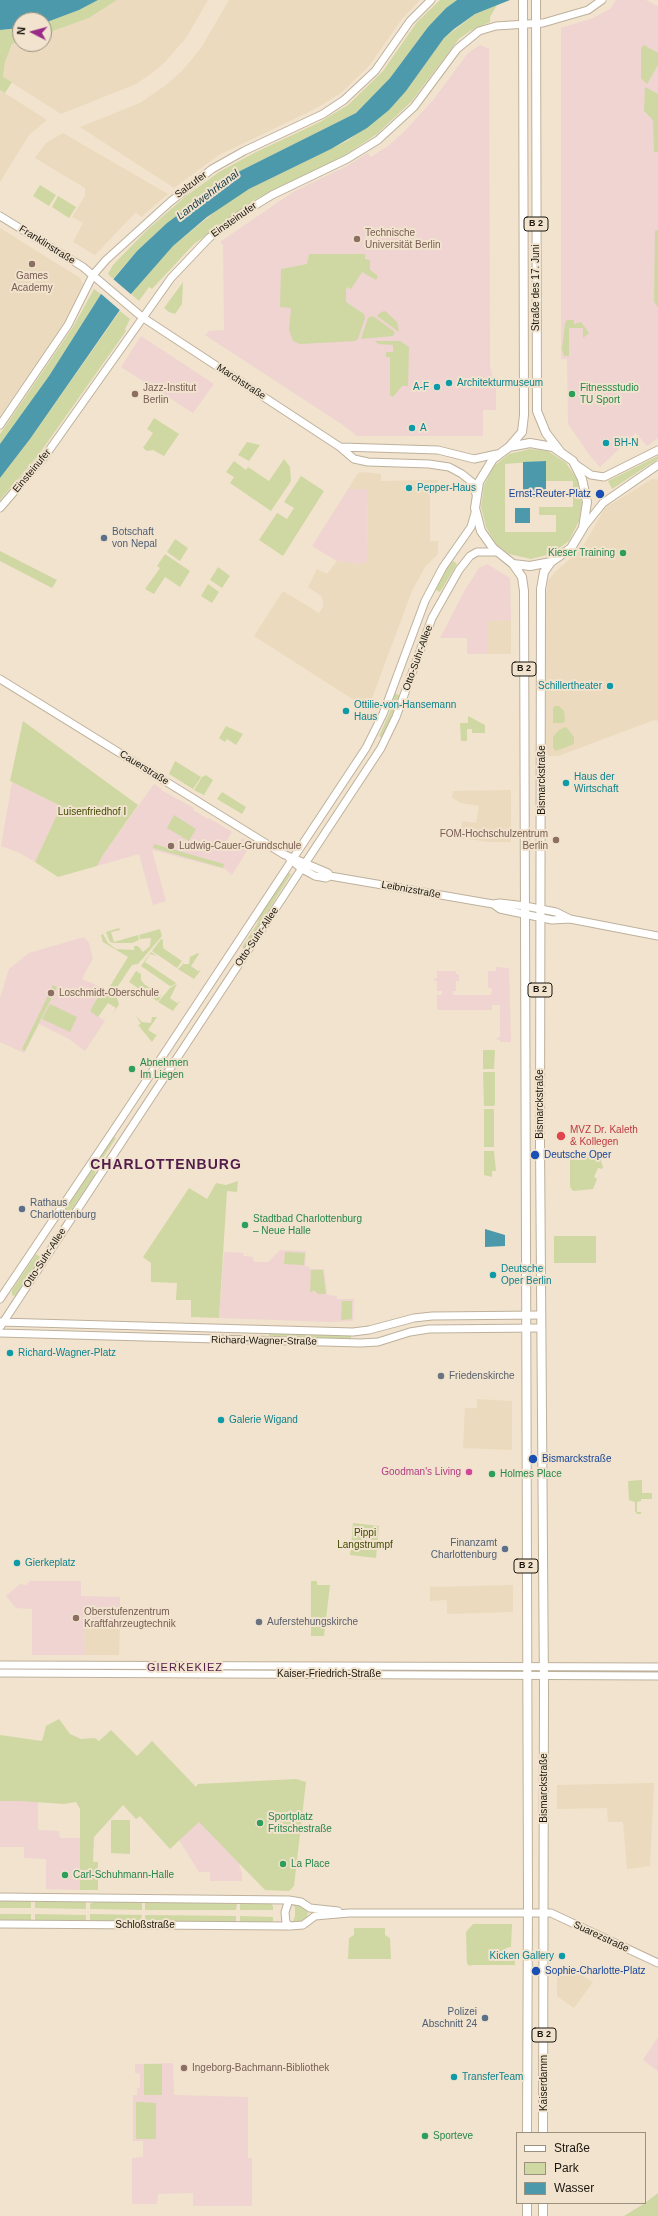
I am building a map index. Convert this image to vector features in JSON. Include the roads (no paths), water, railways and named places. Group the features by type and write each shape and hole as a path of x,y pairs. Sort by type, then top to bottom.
{"main road":[{"name":"Straße des 17. Juni","path":"509,447 522,432 524,416 523,3"},
{"name":"Straße des 17. Juni","path":"536,3 537,411 546,433 559,450"},
{"path":"509,447 535,443 559,450"},
{"name":"B 2","path":"509,447 497,454 481,476 476,494 475,513 485,539 496,552 513,564"},
{"name":"B 2","path":"551,562 571,548 583,528 587,509 582,479 575,464 559,450"},
{"path":"513,564 534,566 551,562"},
{"name":"Bismarckstraße","path":"544,1913 540,918 542,780 541,586 544,572 551,562"},
{"name":"Bismarckstraße","path":"513,564 524,582 526,1676 528,1913"},
{"name":"Kaiserdamm","path":"527,2132 528,1913"},
{"name":"Kaiserdamm","path":"543,2132 544,1913"},
{"path":"527,2204 527,2216"},
{"path":"543,2204 543,2216"}],"street":[{"name":"Salzufer","path":"0,425 68,325 93,274 106,260 170,202 212,170 244,151 323,114 344,100 375,71 410,21 431,0"},
{"name":"Einsteinufer","path":"0,508 45,456 142,317 182,264 222,227 272,196 360,152 396,125 424,96 457,49 471,36 486,28 536,24 588,10 602,0"},
{"name":"Franklinstraße","path":"0,216 93,274 133,309"},
{"name":"Marchstraße","path":"133,309 142,317 340,447 354,459"},
{"path":"340,447 438,450 474,459 497,454"},
{"path":"358,448 354,459 368,462 429,464 449,467 462,474 472,483 476,494"},
{"path":"575,464 591,475 604,477 658,450"},
{"path":"583,528 605,501 658,465"},
{"name":"Otto-Suhr-Allee","path":"0,1299 123,1116 373,735 389,700 425,600 444,566 471,527 475,513"},
{"name":"Otto-Suhr-Allee","path":"1,1324 381,748 396,716 432,618 459,570 470,556 477,552 484,550 496,552"},
{"name":"Cauerstraße","path":"0,679 291,858"},
{"name":"Leibnizstraße","path":"291,858 304,866 328,873 330,876 493,904 500,903 525,906 560,914 570,919 658,936"},
{"name":"Leibnizstraße","path":"493,904 500,909 540,918 558,920 570,919"},
{"name":"Richard-Wagner-Straße","path":"1,1324 353,1332 369,1330 414,1318 432,1316 541,1315"},
{"name":"Richard-Wagner-Straße","path":"0,1333 369,1343 410,1332 429,1329 526,1326 541,1328"},
{"name":"Kaiser-Friedrich-Straße","path":"0,1665 658,1667"},
{"name":"Kaiser-Friedrich-Straße","path":"0,1673 658,1676"},
{"name":"Schloßstraße","path":"0,1897 289,1900 301,1902 310,1908 349,1913"},
{"path":"289,1900 284,1912 286,1923 290,1926"},
{"path":"310,1908 310,1919"},
{"name":"Schloßstraße","path":"0,1924 290,1926 303,1925 316,1916 349,1913 528,1913"},
{"name":"Suarezstraße","path":"528,1913 551,1913 658,1963"}],"water":[{"path":"0,0 98,0 79,10 52,20 52,12 12,12 12,29 0,30"},
{"name":"Landwehrkanal","path":"457,0 510,0 475,14 454,29 444,38 406,91 389,110 367,128 331,149 249,189 207,217 173,246 131,294 30,439 0,478 0,444 49,376 101,294 137,251 167,223 230,176 356,113 390,78 428,27 446,8"},
{"path":"546,461 546,498 523,498 523,462"},
{"path":"515,508 530,508 530,523 515,523"},
{"path":"485,1229 505,1235 505,1246 485,1247"}],"place":[{"name":"Technische Universität Berlin","path":"357,239"},
{"name":"Games Academy","path":"32,264"},
{"name":"Architekturmuseum","path":"449,383"},
{"name":"A-F","path":"437,387"},
{"name":"Jazz-Institut Berlin","path":"135,394"},
{"name":"Fitnessstudio TU Sport","path":"572,394"},
{"name":"A","path":"412,428"},
{"name":"BH-N","path":"606,443"},
{"name":"Pepper-Haus","path":"409,488"},
{"name":"Ernst-Reuter-Platz","path":"600,494"},
{"name":"Botschaft von Nepal","path":"104,538"},
{"name":"Kieser Training","path":"623,553"},
{"name":"Schillertheater","path":"610,686"},
{"name":"Ottilie-von-Hansemann Haus","path":"346,711"},
{"name":"Haus der Wirtschaft","path":"566,783"},
{"name":"FOM-Hochschulzentrum Berlin","path":"556,840"},
{"name":"Ludwig-Cauer-Grundschule","path":"171,846"},
{"name":"Loschmidt-Oberschule","path":"51,993"},
{"name":"Abnehmen Im Liegen","path":"132,1069"},
{"name":"MVZ Dr. Kaleth & Kollegen","path":"561,1136"},
{"name":"Deutsche Oper","path":"535,1155"},
{"name":"Rathaus Charlottenburg","path":"22,1209"},
{"name":"Stadtbad Charlottenburg – Neue Halle","path":"245,1225"},
{"name":"Deutsche Oper Berlin","path":"493,1275"},
{"name":"Richard-Wagner-Platz","path":"10,1353"},
{"name":"Friedenskirche","path":"441,1376"},
{"name":"Galerie Wigand","path":"221,1420"},
{"name":"Bismarckstraße","path":"533,1459"},
{"name":"Goodman's Living","path":"469,1472"},
{"name":"Holmes Place","path":"492,1474"},
{"name":"Finanzamt Charlottenburg","path":"505,1549"},
{"name":"Gierkeplatz","path":"17,1563"},
{"name":"Oberstufenzentrum Kraftfahrzeugtechnik","path":"76,1618"},
{"name":"Auferstehungskirche","path":"259,1622"},
{"name":"Sportplatz Fritschestraße","path":"260,1823"},
{"name":"La Place","path":"283,1864"},
{"name":"Carl-Schuhmann-Halle","path":"65,1875"},
{"name":"Kicken Gallery","path":"562,1956"},
{"name":"Sophie-Charlotte-Platz","path":"536,1971"},
{"name":"Polizei Abschnitt 24","path":"485,2018"},
{"name":"Ingeborg-Bachmann-Bibliothek","path":"184,2068"},
{"name":"TransferTeam","path":"454,2077"},
{"name":"Sporteve","path":"425,2136"}],"district":[{"name":"CHARLOTTENBURG","path":"166,1165"},
{"name":"GIERKEKIEZ","path":"185,1668"}],"park label":[{"name":"Luisenfriedhof I","path":"92,812"},
{"name":"Pippi Langstrumpf","path":"365,1538"}]}
